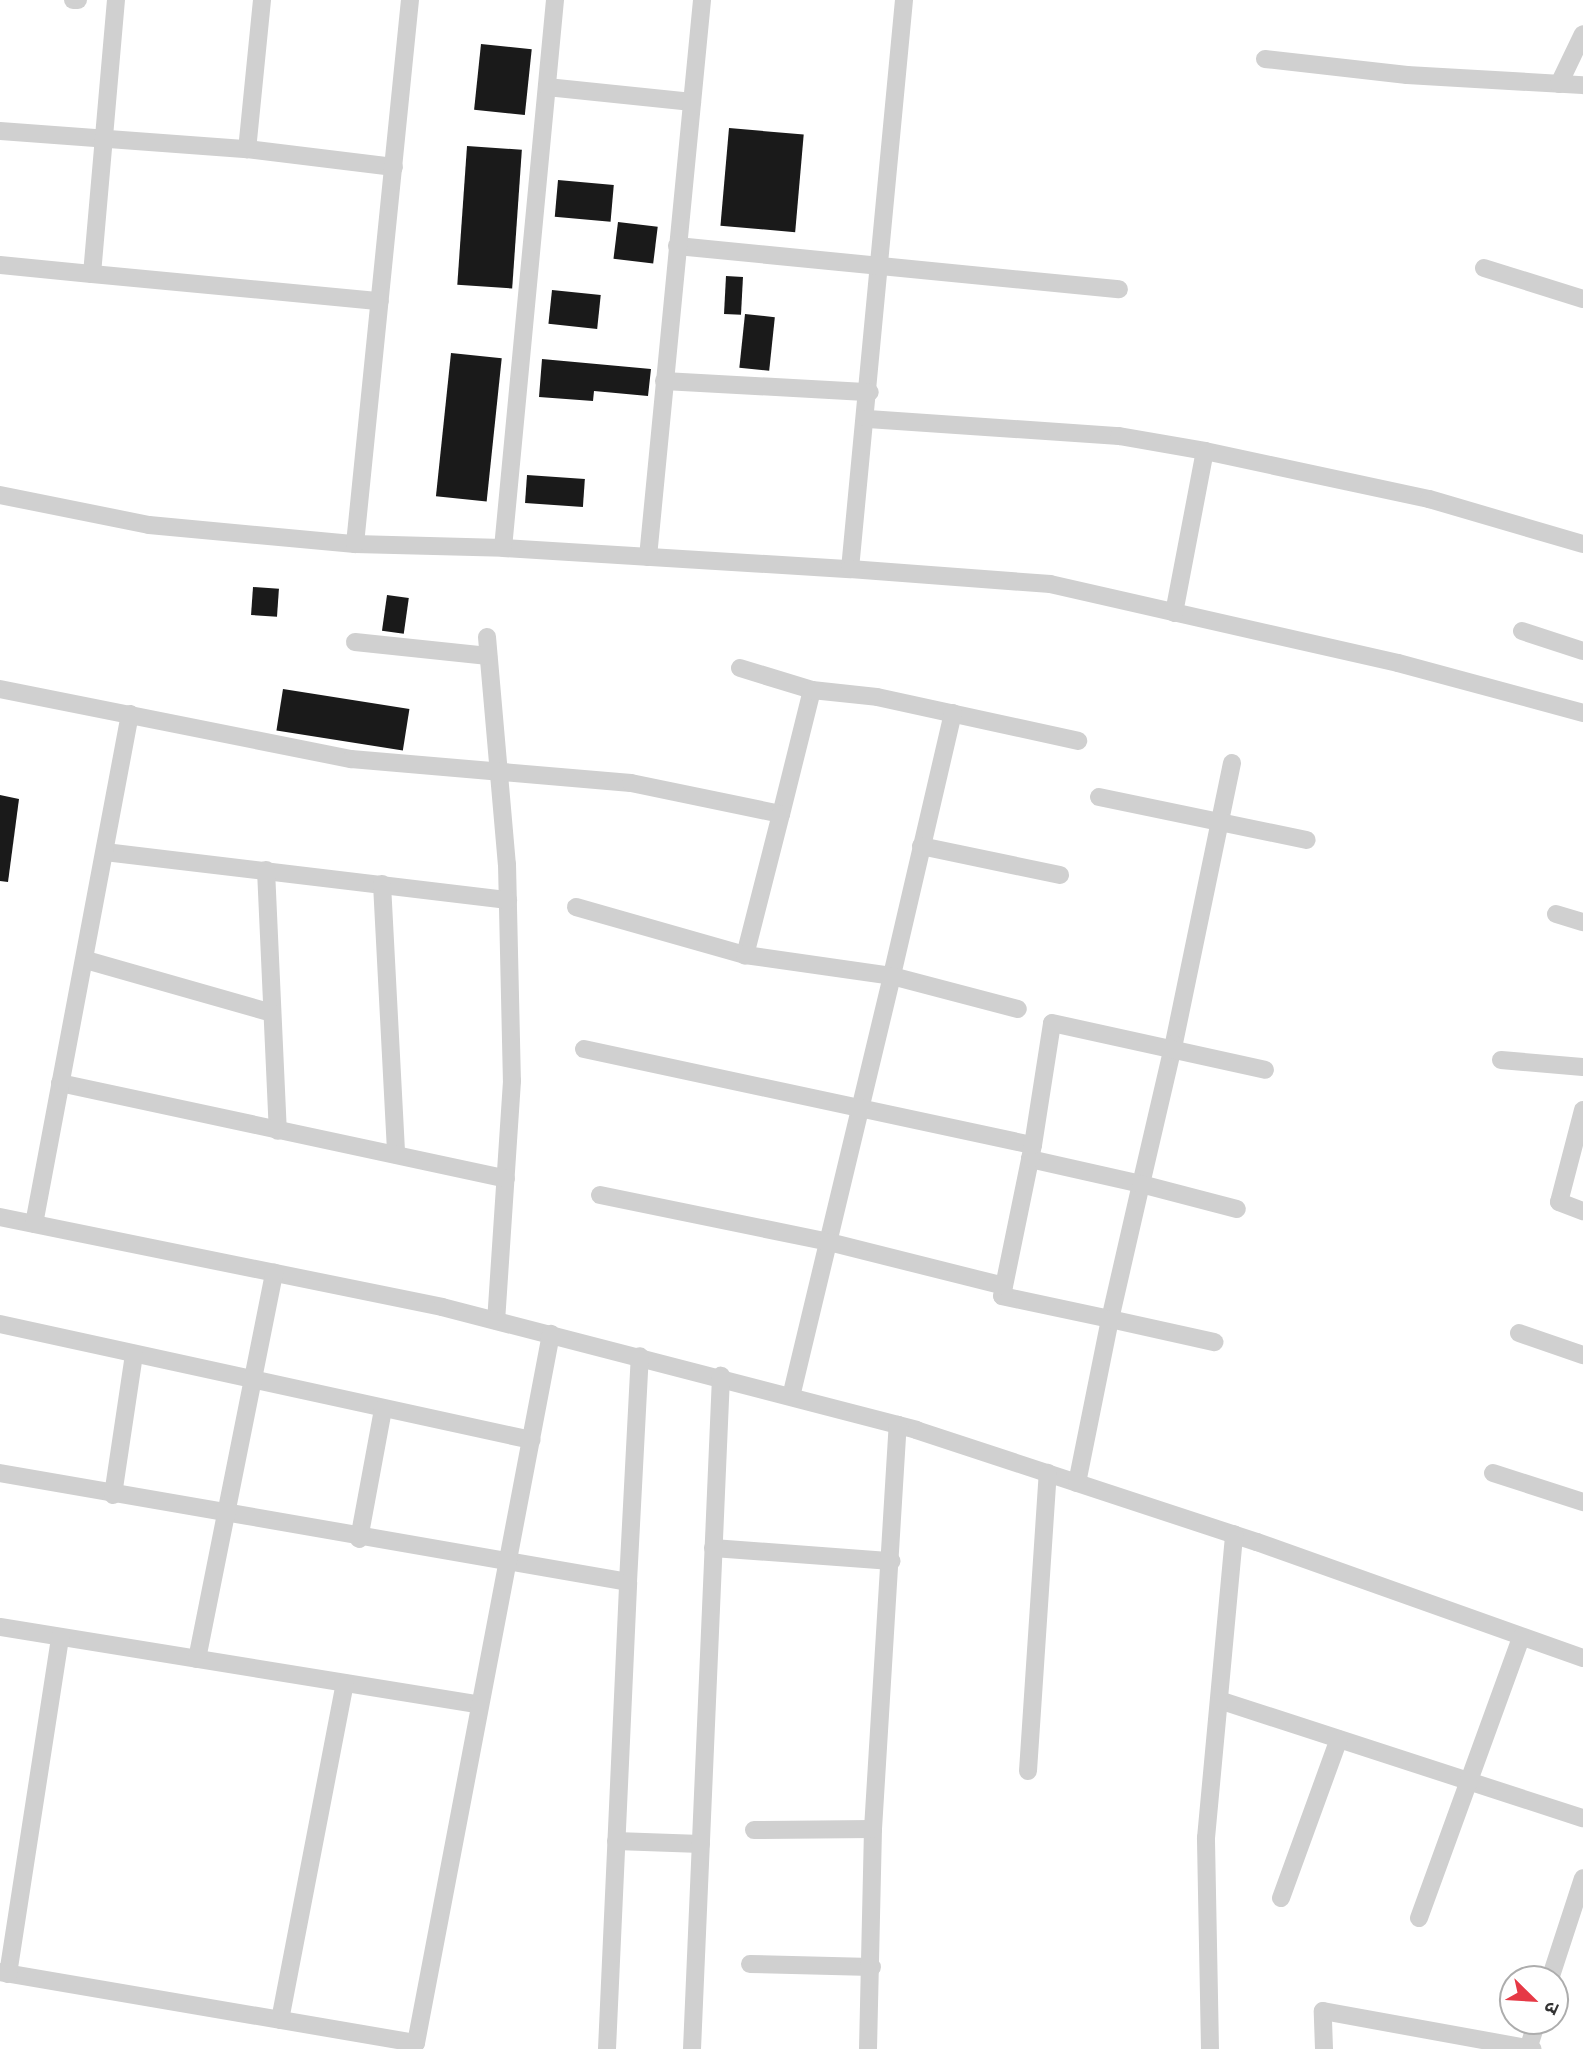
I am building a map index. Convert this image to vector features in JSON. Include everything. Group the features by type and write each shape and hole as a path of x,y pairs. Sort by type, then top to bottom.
{"street":[{"path":"92,274 101,138 116,0"},
{"path":"247,149 261,0"},
{"path":"355,544 410,0"},
{"path":"503,548 555,0"},
{"path":"648,557 702,0"},
{"path":"850,569 870,392 877,266 904,0"},
{"path":"1559,84 1583,34"},
{"path":"1265,59 1583,85"},
{"path":"547,87 692,102"},
{"path":"0,131 247,149 394,167"},
{"path":"677,246 1119,289"},
{"path":"0,265 380,301"},
{"path":"1484,268 1583,299"},
{"path":"664,381 870,392"},
{"path":"867,419 1119,436 1205,451 1429,499 1583,544"},
{"path":"1174,613 1205,451"},
{"path":"0,495 149,525 355,544 503,548 1051,584 1398,663 1583,713"},
{"path":"1522,631 1583,650"},
{"path":"487,637 508,900 512,1081 496,1320"},
{"path":"355,642 488,656"},
{"path":"740,668 812,690 953,713 1078,741"},
{"path":"0,689 351,759 631,783 781,814"},
{"path":"745,955 812,690"},
{"path":"791,1396 953,713"},
{"path":"34,1224 86,960 130,714"},
{"path":"1077,1483 1110,1319 1172,1051 1232,763"},
{"path":"1099,797 1307,840"},
{"path":"921,846 1060,875"},
{"path":"105,852 508,900"},
{"path":"267,870 278,1131"},
{"path":"382,884 396,1155"},
{"path":"576,907 745,955 892,976 1018,1009"},
{"path":"1556,914 1583,922"},
{"path":"86,960 272,1013"},
{"path":"1214,1342 1002,1296 1031,1152 1052,1023 1265,1070"},
{"path":"584,1049 860,1107 1237,1209"},
{"path":"1502,1060 1583,1067"},
{"path":"60,1083 506,1179"},
{"path":"1583,1110 1559,1202 1583,1211"},
{"path":"600,1195 829,1242 1004,1286"},
{"path":"0,1217 496,1320 721,1376 898,1425 1234,1534 1583,1658"},
{"path":"197,1659 222,1516 274,1273"},
{"path":"0,1324 251,1382 531,1440"},
{"path":"1519,1333 1583,1355"},
{"path":"60,1637 4,1973 416,2043 551,1334"},
{"path":"113,1495 134,1355"},
{"path":"607,2049 640,1356"},
{"path":"692,2049 721,1376"},
{"path":"359,1539 383,1409"},
{"path":"868,2049 872,1967 873,1829 892,1561 898,1425"},
{"path":"1028,1771 1048,1473"},
{"path":"1493,1473 1583,1502"},
{"path":"0,1474 222,1516 628,1582"},
{"path":"1210,2049 1206,1838 1234,1534"},
{"path":"713,1548 892,1561"},
{"path":"0,1627 480,1705"},
{"path":"1419,1918 1521,1637"},
{"path":"280,2020 345,1683"},
{"path":"1219,1700 1583,1818"},
{"path":"1282,1898 1339,1739"},
{"path":"754,1830 873,1829"},
{"path":"616,1840 701,1844"},
{"path":"1555,1965 1583,1878"},
{"path":"750,1964 872,1967"},
{"path":"1324,2049 1323,2011 1530,2048"}],"building":[{"path":"481,44 532,49 525,115 474,110"},
{"path":"729,128 804,135 795,232 720,226"},
{"path":"467,146 522,150 512,288 457,285"},
{"path":"558,180 614,185 611,222 555,217"},
{"path":"618,222 658,227 653,264 613,259"},
{"path":"726,276 743,277 741,315 724,314"},
{"path":"552,290 601,295 597,329 548,324"},
{"path":"745,314 775,317 769,371 739,368"},
{"path":"451,353 502,358 487,502 436,496"},
{"path":"542,359 651,369 648,396 594,391 593,401 539,397"},
{"path":"527,475 585,479 583,507 525,503"},
{"path":"253,587 279,589 277,617 251,615"},
{"path":"387,595 409,598 404,634 382,631"},
{"path":"283,689 409,709 403,751 276,730"},
{"path":"0,795 19,799 8,882 0,881"}]}
